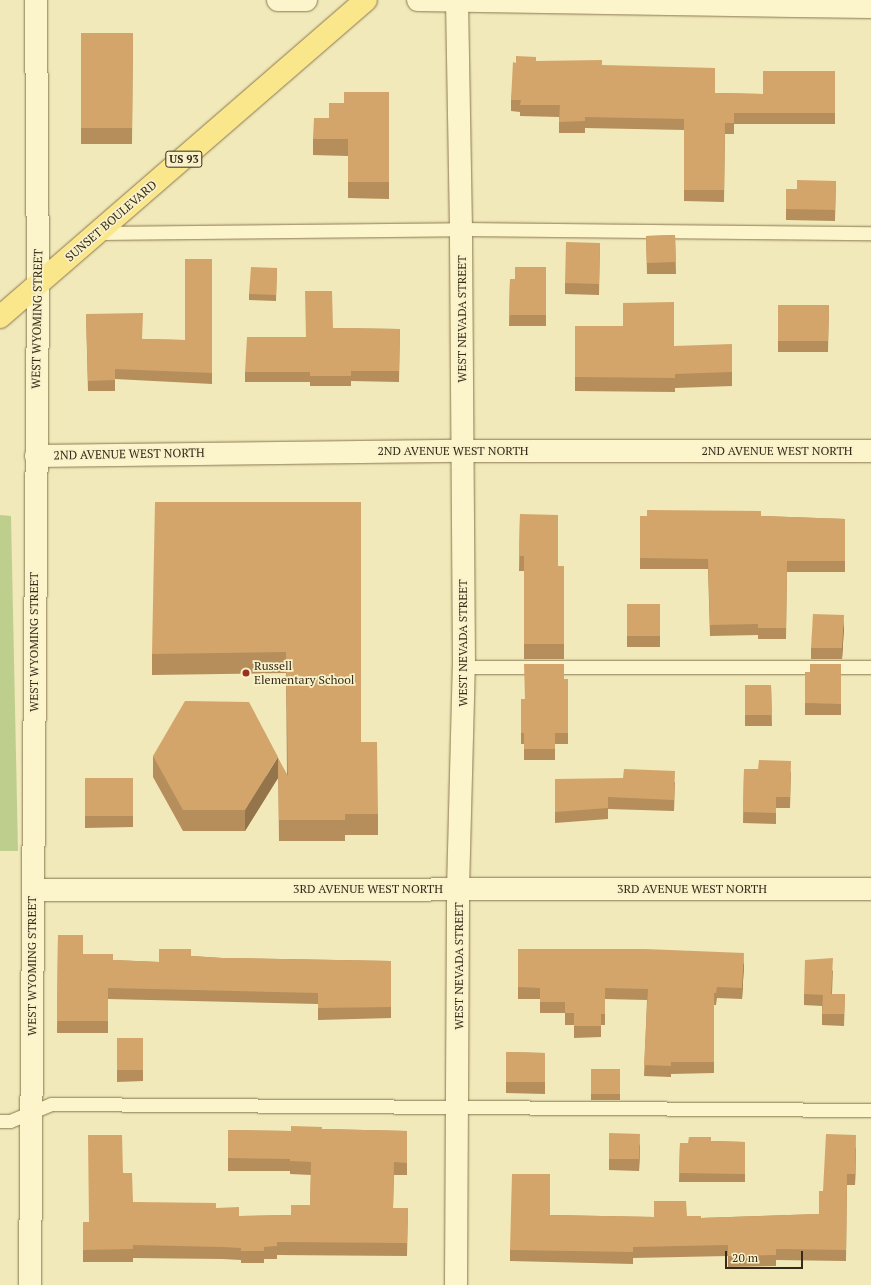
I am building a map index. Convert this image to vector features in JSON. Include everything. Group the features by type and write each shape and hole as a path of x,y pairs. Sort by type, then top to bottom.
{"main road":[{"name":"SUNSET BOULEVARD","path":"0,317 366,0"}],"street":[{"name":"WEST WYOMING STREET","path":"30,1285 38,283 36,0"},
{"path":"278,0 306,0"},
{"path":"418,0 871,7"},
{"name":"WEST NEVADA STREET","path":"456,1285 459,1109 458,889 464,666 461,229 457,1"},
{"name":"2ND AVENUE WEST NORTH","path":"36,456 462,451 871,451"},
{"name":"3RD AVENUE WEST NORTH","path":"33,890 871,889"}],"lane":[{"path":"98,233 461,229 871,233"},
{"path":"464,666 871,667"},
{"path":"0,1121 10,1121 51,1104 459,1109 871,1110"}],"green space":[{"path":"0,515 11,516 18,851 0,851"}],"building":[{"path":"81,33 133,33 132,128 81,128"},
{"path":"516,56 536,57 536,61 602,60 602,65 715,68 715,93 763,94 763,71 835,71 835,113 734,113 734,123 725,123 724,190 684,190 684,119 585,117 585,121 559,122 560,105 520,105 521,100 511,100 513,62 516,63"},
{"path":"344,92 389,92 389,182 348,182 348,139 313,139 314,118 329,118 329,103 344,103"},
{"path":"797,180 836,181 835,210 786,209 786,189 797,189"},
{"path":"675,235 676,262 647,263 646,236"},
{"path":"566,242 600,243 599,284 565,283"},
{"path":"185,259 212,259 212,373 115,369 115,380 88,381 86,314 143,313 142,339 185,340"},
{"path":"251,267 277,268 276,295 249,294"},
{"path":"515,267 546,267 546,315 509,315 510,279 515,279"},
{"path":"305,291 332,291 333,328 400,329 399,371 351,371 351,376 310,376 310,372 245,372 247,337 306,337"},
{"path":"674,302 674,346 732,344 732,372 675,374 675,378 575,377 575,326 623,326 623,303"},
{"path":"778,305 829,305 828,341 778,341"},
{"path":"155,502 361,502 361,742 377,742 378,814 345,814 345,820 279,820 278,758 288,776 286,652 152,654"},
{"path":"647,510 761,511 761,516 845,519 845,561 787,561 786,628 758,628 758,624 710,625 708,559 640,558 640,516 647,516"},
{"path":"520,514 558,515 558,566 564,566 564,644 524,644 524,556 519,556"},
{"path":"627,604 660,604 660,636 627,636"},
{"path":"813,614 844,615 842,648 811,648"},
{"path":"524,664 564,664 564,679 568,679 568,733 555,733 555,749 524,749 524,733 521,733 521,699 525,699"},
{"path":"810,664 841,664 841,704 805,703 805,672 810,672"},
{"path":"745,685 771,685 772,715 745,715"},
{"path":"185,701 249,702 278,757 245,810 183,810 153,756"},
{"path":"759,760 791,761 790,797 776,797 776,813 743,812 744,769 758,769"},
{"path":"624,769 675,771 674,800 608,797 608,808 555,812 555,779 623,778"},
{"path":"85,778 133,778 133,816 85,816"},
{"path":"58,935 83,935 83,954 113,954 113,960 159,962 159,949 191,949 191,956 222,958 391,961 391,1007 318,1008 318,993 108,988 108,1021 57,1021"},
{"path":"518,949 645,949 744,953 742,988 717,987 716,993 714,993 714,1062 671,1062 671,1066 644,1065 648,989 605,988 605,1014 601,1014 601,1026 574,1026 574,1013 565,1013 565,1002 540,1002 540,988 518,987"},
{"path":"833,958 831,994 845,994 844,1014 822,1014 823,995 804,994 805,960"},
{"path":"117,1038 143,1038 143,1070 117,1070"},
{"path":"506,1052 545,1053 545,1082 506,1082"},
{"path":"591,1069 620,1069 620,1094 591,1094"},
{"path":"291,1126 322,1127 322,1129 407,1131 407,1163 394,1162 393,1208 408,1208 407,1243 277,1242 277,1246 264,1247 264,1251 241,1251 241,1248 223,1247 133,1245 133,1249 83,1250 83,1222 89,1222 88,1135 122,1135 123,1173 132,1173 133,1202 216,1203 216,1208 239,1207 239,1216 291,1215 291,1205 310,1205 311,1162 290,1161 290,1159 228,1158 228,1130 291,1131"},
{"path":"609,1133 640,1134 639,1159 609,1159"},
{"path":"826,1134 856,1135 855,1174 847,1174 846,1250 776,1249 776,1255 728,1256 728,1245 633,1247 633,1252 510,1250 512,1174 550,1174 550,1215 654,1217 654,1201 686,1201 687,1216 701,1216 701,1218 819,1214 819,1191 823,1191"},
{"path":"689,1137 711,1137 711,1141 745,1142 745,1174 679,1173 680,1143 688,1143"}],"place":[{"name":"Russell Elementary School","path":"246,673"}]}
